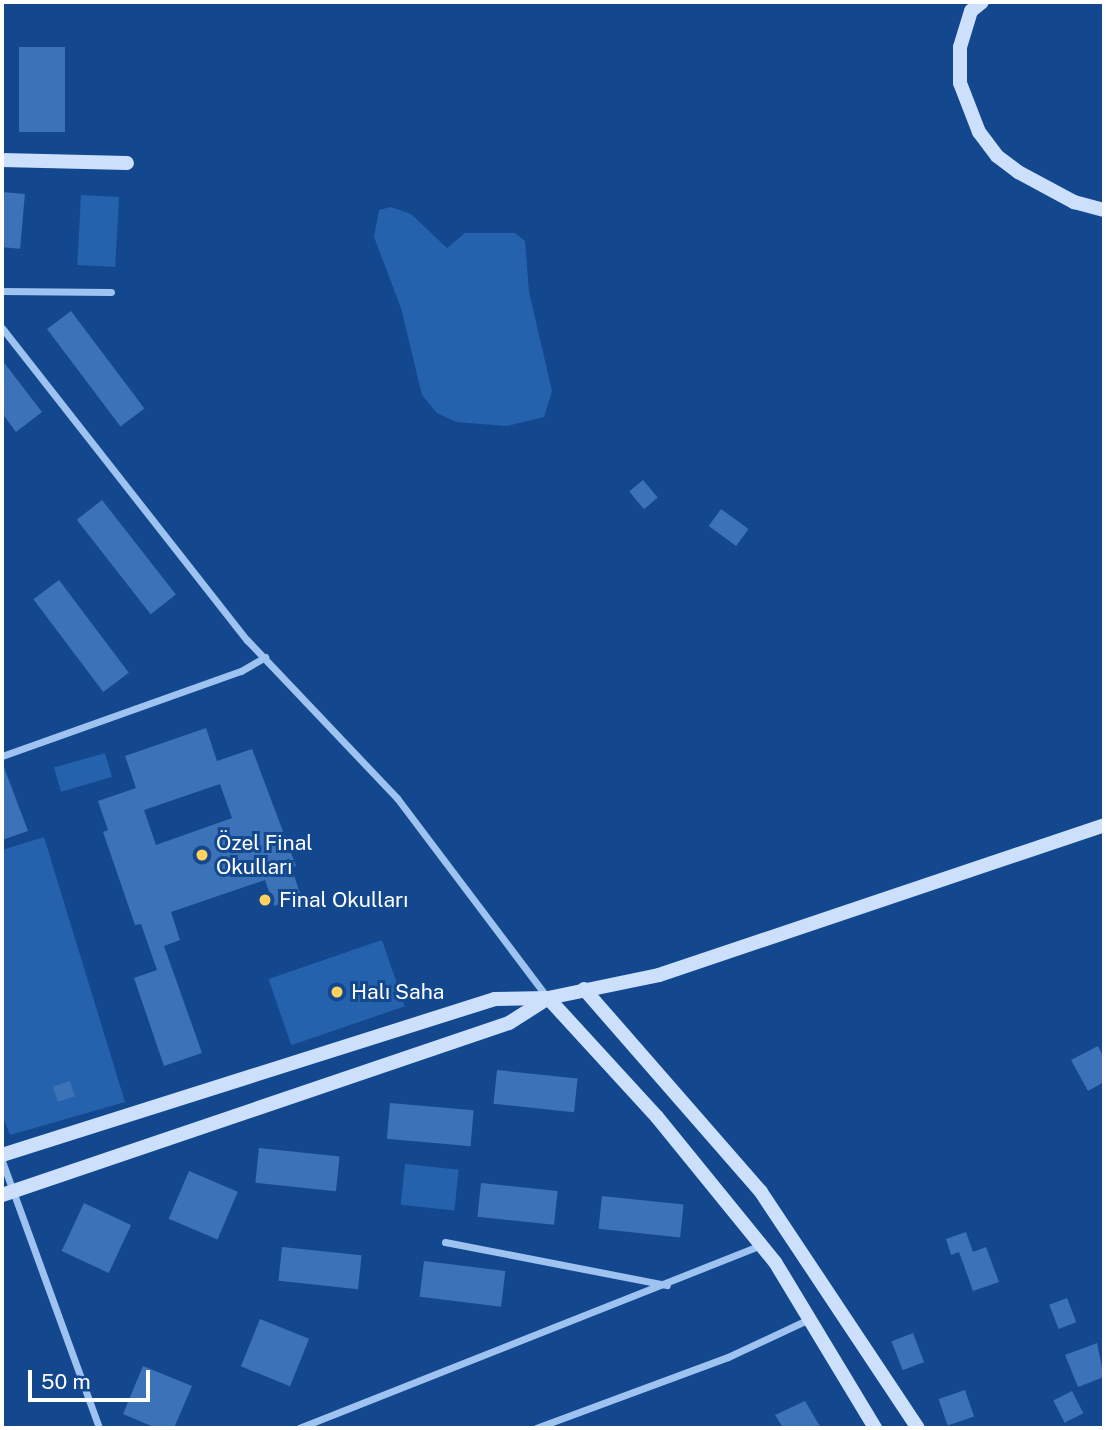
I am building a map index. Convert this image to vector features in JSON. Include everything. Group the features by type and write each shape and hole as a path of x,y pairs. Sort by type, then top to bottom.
{"main road":[{"path":"982,2 971,11 960,47 960,83 979,132 997,156 1018,172 1074,202 1104,210"},
{"path":"2,160 127,163"},
{"path":"2,1155 495,999 548,998 659,975 1104,825"},
{"path":"584,989 761,1192 918,1428"},
{"path":"8,1193 509,1023 548,998"},
{"path":"548,998 657,1117 761,1245 809,1318 875,1428"}],"street":[{"path":"2,291 111,292"},
{"path":"2,328 163,538 265,657 397,799 548,998"},
{"path":"2,756 241,671 265,657"},
{"path":"2,1161 8,1193 99,1428"},
{"path":"445,1242 668,1286"},
{"path":"299,1428 668,1286 761,1245"},
{"path":"536,1428 728,1357 809,1318"}],"shaded area":[{"path":"81,195 119,197 115,267 77,265"},
{"path":"391,207 411,214 447,248 465,233 515,233 525,241 529,292 552,391 544,417 507,426 456,422 437,413 422,395 401,308 374,237 379,210"},
{"path":"105,753 112,777 61,792 54,768"},
{"path":"44,837 125,1102 10,1135 2,1115 2,850"},
{"name":"Halı Saha","path":"382,940 405,1006 291,1045 269,979"},
{"path":"405,1164 459,1170 454,1210 401,1205"}],"building":[{"path":"19,47 65,47 65,132 19,132"},
{"path":"2,192 25,194 20,249 2,247"},
{"path":"71,311 144,408 120,426 47,329"},
{"path":"2,360 42,412 16,432 2,413"},
{"path":"643,480 658,498 644,509 629,492"},
{"path":"102,500 176,595 151,614 77,520"},
{"path":"721,509 749,529 736,546 709,526"},
{"path":"59,580 129,673 103,692 33,599"},
{"name":"Özel Final Okulları","path":"206,728 217,761 252,749 296,866 291,867 301,896 274,906 265,880 171,912 180,940 164,946 202,1053 164,1066 134,978 157,970 141,924 135,925 103,832 108,830 98,801 136,788 125,756","holes":["220,784 232,818 156,845 144,810"]},
{"path":"2,762 28,831 2,840"},
{"path":"1098,1046 1104,1058 1104,1082 1088,1091 1071,1060"},
{"path":"497,1070 578,1078 574,1112 493,1104"},
{"path":"70,1081 75,1096 58,1102 53,1087"},
{"path":"390,1103 474,1110 471,1146 387,1139"},
{"path":"259,1148 340,1156 336,1191 255,1183"},
{"path":"189,1171 238,1192 217,1240 169,1219"},
{"path":"481,1183 558,1191 554,1225 477,1217"},
{"path":"602,1196 684,1205 680,1237 599,1229"},
{"path":"84,1203 131,1225 109,1273 62,1251"},
{"path":"966,1232 973,1252 986,1247 999,1282 973,1291 959,1252 951,1255 946,1239"},
{"path":"282,1247 362,1255 358,1289 278,1281"},
{"path":"424,1261 505,1271 501,1307 420,1297"},
{"path":"1067,1298 1076,1322 1059,1329 1049,1305"},
{"path":"260,1319 309,1339 290,1386 241,1366"},
{"path":"913,1333 924,1362 903,1370 892,1341"},
{"path":"1097,1343 1104,1377 1078,1387 1065,1355"},
{"path":"143,1366 192,1386 174,1428 156,1428 123,1414"},
{"path":"965,1390 974,1416 948,1426 939,1399"},
{"path":"1072,1391 1083,1413 1065,1423 1053,1401"},
{"path":"805,1401 821,1428 783,1428 775,1415"}],"place":[{"name":"Özel Final Okulları","path":"202,855"},
{"name":"Final Okulları","path":"265,900"},
{"name":"Halı Saha","path":"337,992"}]}
